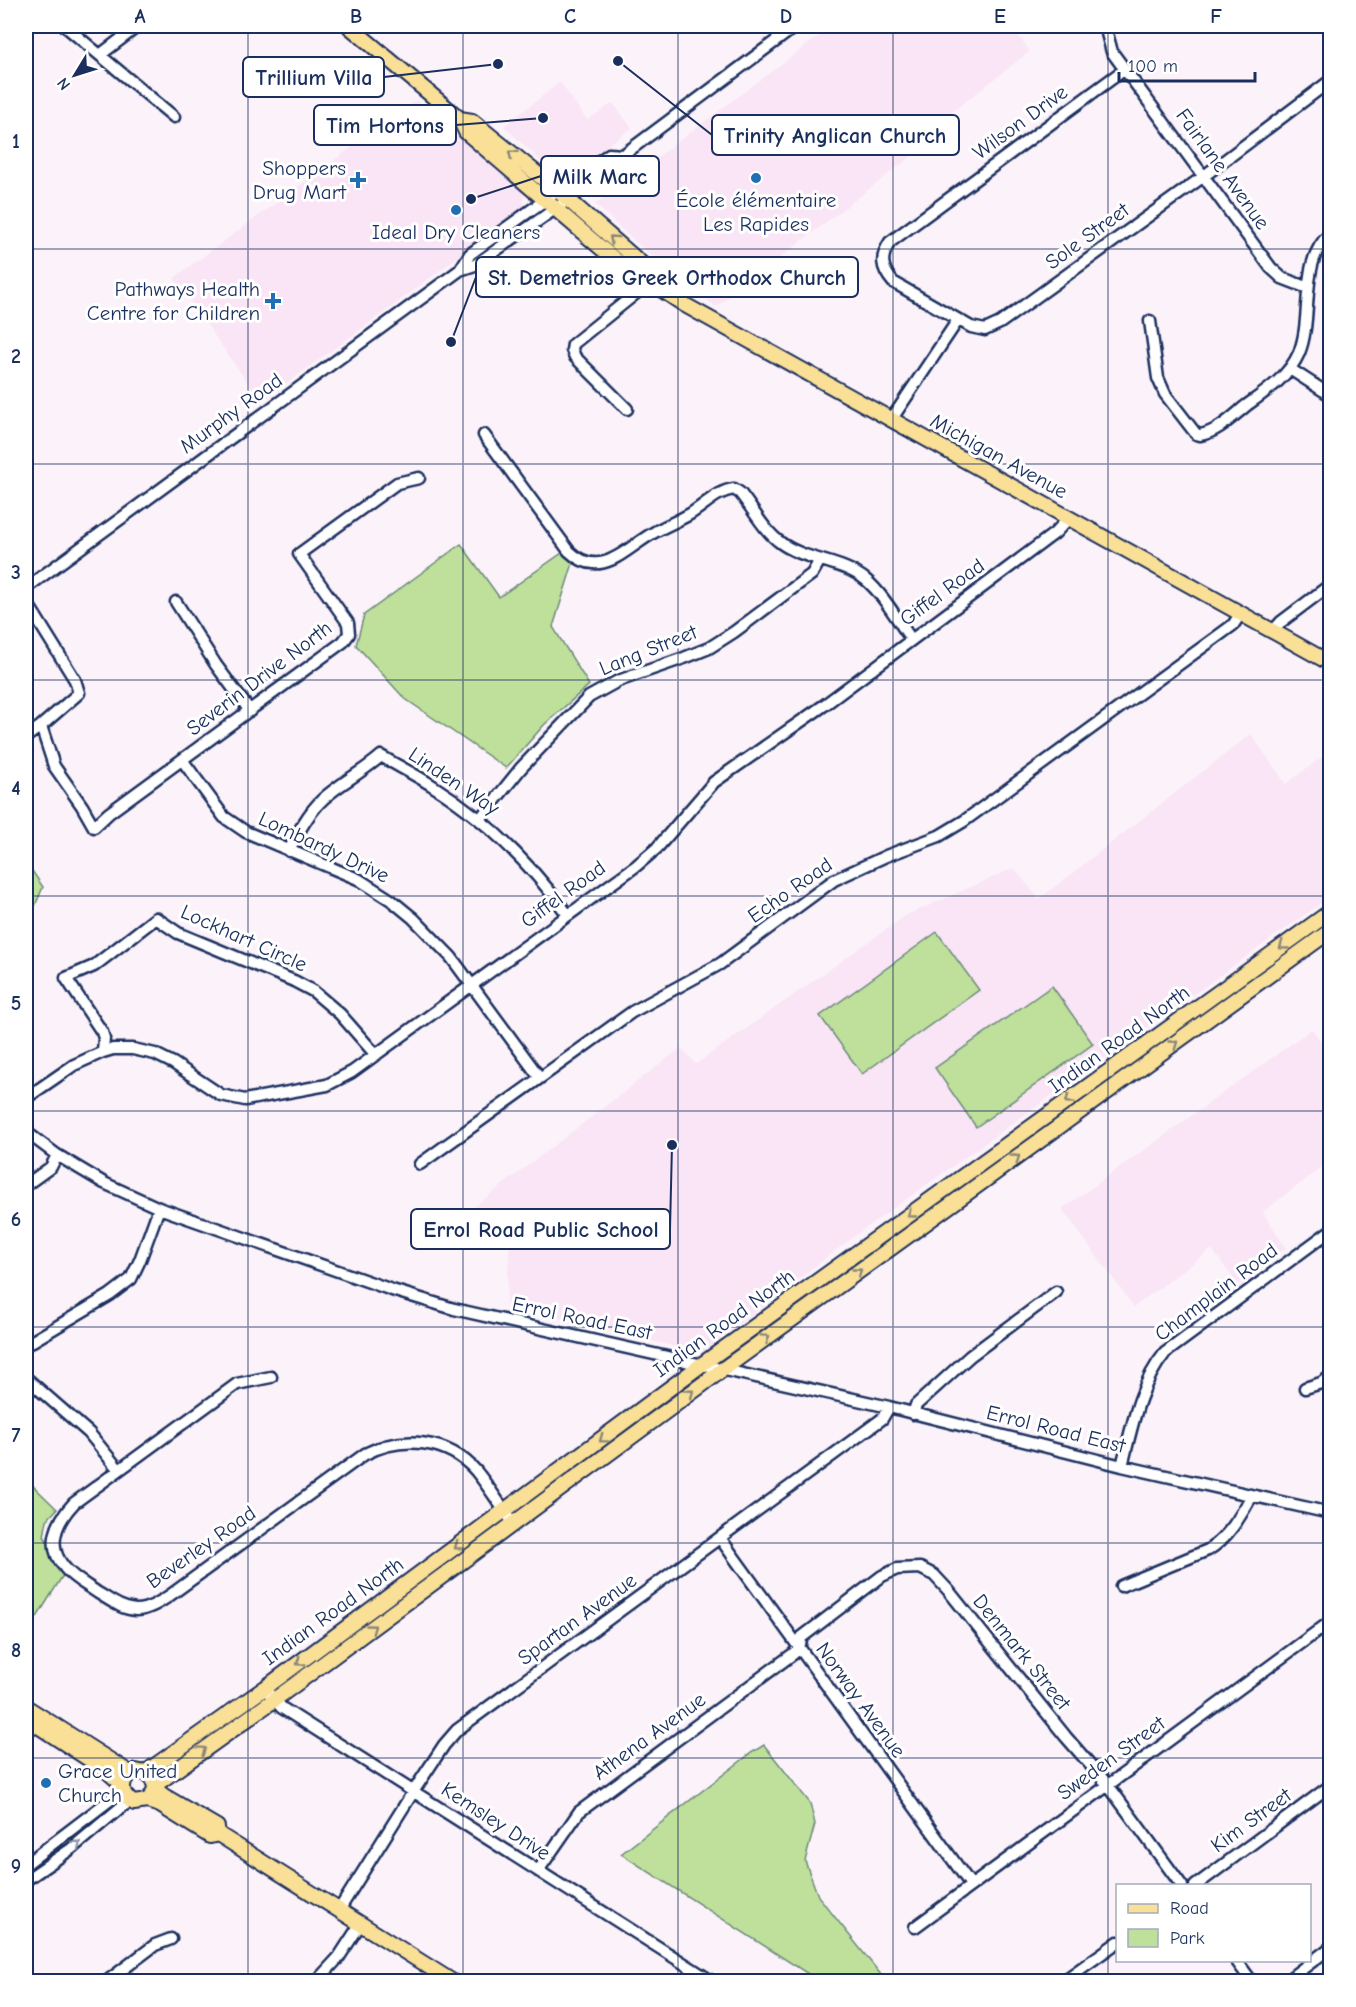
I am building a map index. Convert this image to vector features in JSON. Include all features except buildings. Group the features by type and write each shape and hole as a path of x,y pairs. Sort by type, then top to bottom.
{"main road":[{"name":"Michigan Avenue","path":"349,26 460,120 466,132 549,205 635,277 650,282 685,305 1330,663"},
{"name":"Michigan Avenue","path":"460,120 472,122 557,190 644,266 650,282"},
{"name":"Indian Road North","path":"146,1772 505,1512 701,1365 1330,912"},
{"name":"Indian Road North","path":"147,1801 153,1796 155,1787 722,1370 1330,931"},
{"path":"26,1707 127,1788"},
{"path":"26,1718 107,1771 127,1788 139,1803 147,1801 160,1805 210,1836 218,1834 453,1982"},
{"path":"127,1788 136,1771 146,1772 164,1796 217,1827 218,1834"}],"street":[{"path":"65,26 174,117"},
{"path":"100,55 138,26"},
{"name":"Murphy Road","path":"549,205 568,200 619,164 623,155 796,26"},
{"name":"Fairlane Avenue","path":"1105,26 1113,52 1270,268 1282,278 1308,288"},
{"name":"Wilson Drive","path":"958,320 893,282 886,274 882,253 890,242 1125,69"},
{"name":"Sole Street","path":"958,320 979,330 985,330 1000,323 1204,176 1330,81"},
{"name":"Murphy Road","path":"26,588 460,270 475,265 549,205 557,190 609,154 623,155"},
{"path":"1150,321 1156,371 1161,387 1192,430 1200,435 1214,430 1290,369 1305,336 1308,288 1315,256 1330,234"},
{"path":"627,409 575,357 572,350 573,344 650,282"},
{"path":"891,420 958,320"},
{"path":"1290,369 1330,394"},
{"path":"484,435 569,550 576,557 588,563 608,561 653,532 691,514 720,493 734,489 740,493 770,533 780,542 820,561 849,570 865,579 911,639"},
{"name":"Severin Drive North","path":"41,726 54,766 94,827 109,813 337,647 349,633 345,618 299,554 398,483 419,478"},
{"name":"Giffel Road","path":"26,1098 74,1065 103,1052 133,1049 155,1054 173,1063 221,1095 245,1100 327,1085 352,1072 636,866 657,848 714,782 823,706 1055,533 1069,518"},
{"name":"Lang Street","path":"480,819 533,754 589,697 618,681 709,648 812,574 820,561"},
{"path":"1273,631 1281,622 1330,585"},
{"path":"26,601 75,680 80,693 26,737"},
{"path":"176,602 216,665 250,711"},
{"name":"Echo Road","path":"420,1164 632,1012 720,964 834,880 886,856 939,836 964,821 1233,625 1241,613"},
{"name":"Linden Way","path":"289,850 301,826 316,806 381,756 429,784 480,819 526,863 568,915"},
{"name":"Lombardy Drive","path":"183,761 224,817 231,823 246,832 358,879 391,900 413,918 438,943 540,1078"},
{"name":"Lockhart Circle","path":"103,1052 102,1032 66,978 94,966 156,918 178,933 294,981 313,992 340,1014 376,1055"},
{"name":"Errol Road East","path":"26,1132 57,1155 104,1183 159,1208 392,1290 454,1309 889,1407 1122,1466 1251,1497 1330,1513"},
{"path":"26,1185 51,1167 57,1155"},
{"path":"26,1345 110,1295 131,1279 159,1208"},
{"name":"Champlain Road","path":"1122,1466 1142,1392 1155,1365 1165,1353 1330,1231"},
{"path":"913,1413 916,1405 970,1356 1056,1292"},
{"name":"Beverley Road","path":"271,1377 237,1384 74,1503 63,1515 56,1530 56,1546 60,1561 69,1573 118,1605 137,1610 151,1606 170,1596 357,1459 385,1445 420,1442 455,1454 475,1470 514,1524"},
{"path":"1305,1388 1321,1383 1330,1377"},
{"path":"26,1378 89,1433 119,1470"},
{"name":"Spartan Avenue","path":"339,1910 444,1745 457,1730 882,1419 889,1407"},
{"path":"1122,1586 1208,1550 1221,1542 1251,1497"},
{"name":"Norway Avenue","path":"720,1538 971,1885"},
{"name":"Denmark Street","path":"799,1648 802,1637 882,1576 897,1569 920,1568 934,1575 1108,1785 1181,1884"},
{"name":"Sweden Street","path":"915,1927 1330,1622"},
{"name":"Athena Avenue","path":"538,1871 579,1812 794,1654 799,1648"},
{"name":"Kemsley Drive","path":"265,1688 282,1708 713,1982"},
{"name":"Kim Street","path":"1198,1884 1330,1786"},
{"path":"26,1864 127,1788"},
{"path":"26,1880 71,1850 120,1808 127,1788"},
{"path":"316,1982 339,1957 361,1923"},
{"path":"106,1982 155,1945 171,1939"},
{"path":"1062,1982 1116,1943"},
{"path":"1285,1982 1330,1948"},
{"path":"1237,1962 1252,1982"}],"shaded area":[{"name":"École élémentaire Les Rapides","path":"832,26 1011,26 1030,51 910,145 916,153 716,307 643,249 595,204"},
{"path":"560,82 587,120 613,103 632,128 560,179 504,126"},
{"path":"416,100 524,193 523,208 261,402 174,278"},
{"path":"1251,734 1286,784 1330,751 1330,897 856,1235 701,1353 506,1305 510,1242 448,1227 681,1048 696,1064 905,916 1014,868 1039,899"},
{"path":"1312,1029 1330,1054 1330,1161 1263,1212 1286,1248 1237,1284 1212,1249 1134,1307 1062,1209"}],"green space":[{"path":"461,544 499,597 562,553 573,563 553,627 589,685 544,725 506,768 404,698 356,645 364,615"},
{"path":"26,862 43,887 26,927"},
{"path":"937,932 979,990 862,1074 820,1016"},
{"path":"1052,986 1093,1044 976,1127 935,1068"},
{"path":"26,1479 57,1509 47,1520 44,1536 65,1572 26,1635"},
{"path":"764,1745 810,1803 815,1824 805,1861 818,1896 886,1981 819,1981 621,1854"}],"place":[{"name":"Trinity Anglican Church","path":"618,61"},
{"name":"Trillium Villa","path":"498,64"},
{"name":"Tim Hortons","path":"543,118"},
{"name":"École élémentaire Les Rapides","path":"756,178"},
{"name":"Shoppers Drug Mart","path":"358,180"},
{"name":"Milk Marc","path":"471,199"},
{"name":"Ideal Dry Cleaners","path":"456,210"},
{"name":"Pathways Health Centre for Children","path":"273,301"},
{"name":"St. Demetrios Greek Orthodox Church","path":"451,342"},
{"name":"Errol Road Public School","path":"672,1145"},
{"name":"Grace United Church","path":"46,1783"}]}
